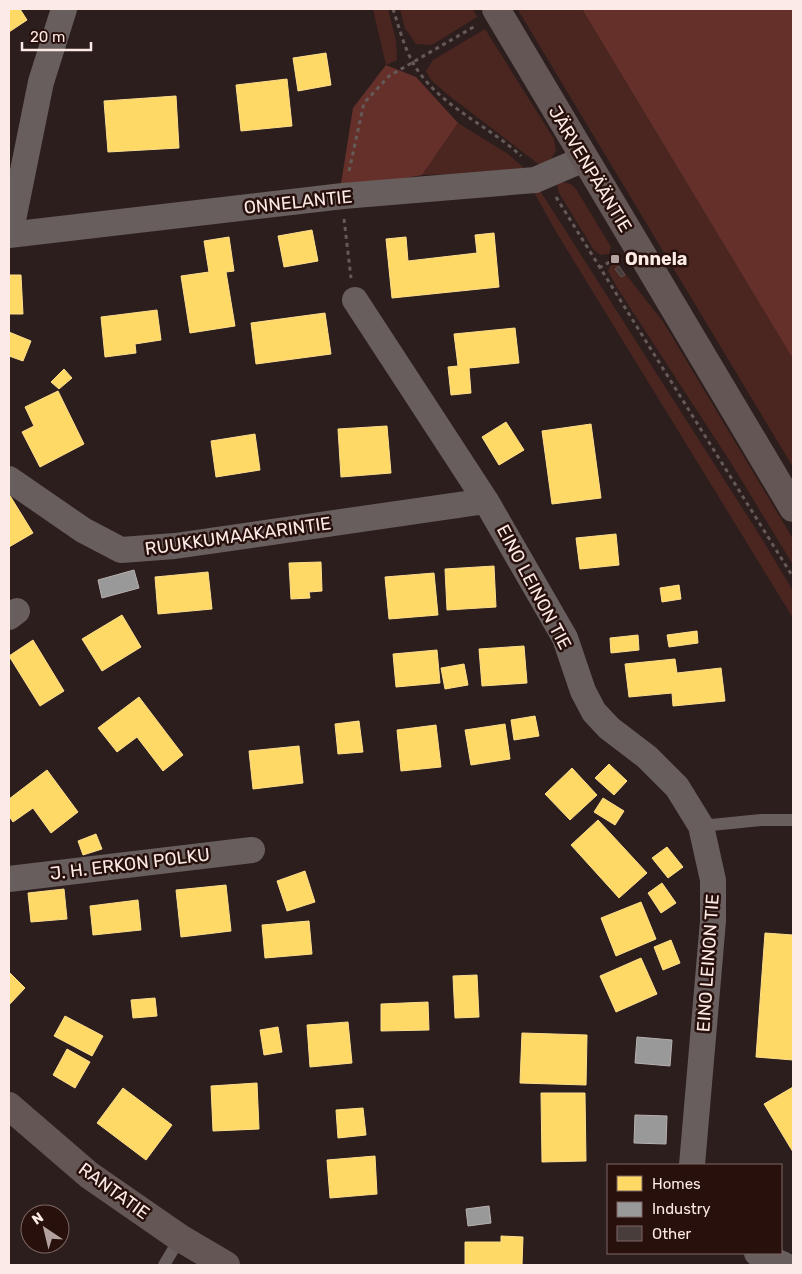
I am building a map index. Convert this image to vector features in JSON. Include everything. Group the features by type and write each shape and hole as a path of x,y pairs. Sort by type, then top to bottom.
{"main road":[{"name":"JÄRVENPÄÄNTIE","path":"488,16 584,160 793,508"},
{"name":"RANTATIE","path":"9,1106 89,1175 180,1238 226,1265"}],"street":[{"path":"9,235 42,82 64,9"},
{"name":"ONNELANTIE","path":"9,235 343,196 544,178 584,160"},
{"name":"EINO LEINON TIE","path":"355,300 486,500 565,638 583,691 594,712 609,728 647,757 677,788 701,826 713,880 713,922 692,1164"},
{"name":"RUUKKUMAAKARINTIE","path":"9,479 83,530 121,550 175,546 486,500"},
{"name":"J. H. ERKON POLKU","path":"9,879 252,850"},
{"path":"759,1254 784,1265"}],"lane":[{"path":"701,826 761,820 793,820"},
{"path":"164,1265 180,1238"}],"path":[{"path":"394,9 413,63 435,92 508,144 544,178 793,577"},
{"path":"413,63 488,16"},
{"path":"599,268 615,259"}],"shaded area":[{"path":"373,9 388,9 396,41 397,60 386,65"},
{"path":"400,9 473,9 477,17 432,45 416,44 405,28"},
{"path":"582,9 793,359 793,467 518,10"},
{"path":"582,9 793,9 793,359"},
{"path":"485,29 554,139 556,151 551,159 541,166 447,94 431,80 426,71 433,60"},
{"path":"386,65 416,77 458,123 422,175 340,190 353,108"},
{"path":"458,123 508,154 524,168 523,172 422,175"},
{"path":"563,182 571,184 576,189 611,247 609,254 601,255 594,250 559,193 557,184"},
{"path":"531,187 539,189 762,539 793,591 793,618 558,235"},
{"path":"617,263 664,323 793,539 793,565 733,466 618,289 608,271 611,265"}],"building: Homes":[{"path":"9,9 20,9 27,20 9,32"},
{"path":"326,53 331,85 298,91 293,58"},
{"path":"287,79 292,126 241,131 236,85"},
{"path":"176,96 179,148 108,152 104,101"},
{"path":"312,230 318,261 284,267 278,236"},
{"path":"494,233 499,287 392,298 386,239 406,237 408,261 477,253 475,235"},
{"path":"229,237 234,271 226,272 235,326 190,333 181,276 209,272 204,241"},
{"path":"9,275 21,275 23,314 9,314"},
{"path":"157,310 161,340 135,344 136,353 105,357 101,317"},
{"path":"325,313 331,354 256,364 251,323"},
{"path":"515,328 519,363 469,368 471,393 451,395 448,367 458,366 454,334"},
{"path":"9,332 31,341 23,361 9,356"},
{"path":"64,369 72,378 59,389 51,382"},
{"path":"58,391 84,444 40,467 22,432 34,426 25,407"},
{"path":"506,422 524,450 499,465 482,437"},
{"path":"591,424 601,498 552,504 542,431"},
{"path":"387,426 391,473 341,477 338,429"},
{"path":"255,434 260,470 216,477 211,441"},
{"path":"9,494 33,533 9,547"},
{"path":"616,534 619,565 580,569 576,538"},
{"path":"321,562 322,591 309,592 310,598 291,599 289,563"},
{"path":"494,566 496,607 447,610 445,569"},
{"path":"208,572 212,609 158,614 155,577"},
{"path":"434,573 438,615 389,619 385,577"},
{"path":"679,585 681,599 662,602 660,588"},
{"path":"122,615 141,647 102,671 82,639"},
{"path":"697,631 698,643 669,647 667,635"},
{"path":"638,635 639,650 611,653 610,638"},
{"path":"33,640 64,691 40,706 9,656"},
{"path":"524,646 527,683 482,686 479,649"},
{"path":"437,650 440,683 396,687 393,654"},
{"path":"675,659 677,673 721,668 725,701 673,706 672,693 629,697 625,664"},
{"path":"464,664 468,685 445,689 441,668"},
{"path":"139,697 183,755 163,771 137,737 117,752 98,728"},
{"path":"535,716 539,736 514,740 511,720"},
{"path":"359,721 363,752 338,754 335,724"},
{"path":"505,724 510,759 471,765 465,730"},
{"path":"436,725 441,767 401,771 397,730"},
{"path":"299,746 303,783 253,789 249,751"},
{"path":"609,764 627,781 614,795 595,778"},
{"path":"572,768 597,795 570,820 545,794"},
{"path":"47,770 78,812 51,833 33,808 13,822 9,816 9,799"},
{"path":"603,798 624,811 615,825 594,812"},
{"path":"598,820 647,873 619,898 571,845"},
{"path":"96,834 102,849 83,855 78,841"},
{"path":"667,847 683,867 668,878 652,858"},
{"path":"305,871 315,902 287,911 277,881"},
{"path":"662,883 676,903 661,913 648,893"},
{"path":"226,885 231,931 181,937 176,890"},
{"path":"64,889 67,919 31,922 28,893"},
{"path":"138,900 141,930 93,935 90,906"},
{"path":"641,902 656,939 616,956 601,918"},
{"path":"309,921 312,954 265,958 262,925"},
{"path":"765,933 793,935 793,1060 756,1057"},
{"path":"671,940 680,963 663,970 654,947"},
{"path":"641,958 657,994 616,1012 600,976"},
{"path":"9,972 25,988 9,1005"},
{"path":"477,975 479,1017 455,1018 453,976"},
{"path":"155,998 157,1016 133,1018 131,1000"},
{"path":"428,1002 429,1030 381,1031 381,1004"},
{"path":"65,1016 103,1036 92,1056 54,1036"},
{"path":"348,1022 352,1063 310,1067 307,1025"},
{"path":"278,1027 282,1052 264,1055 260,1030"},
{"path":"522,1033 587,1035 586,1085 520,1083"},
{"path":"67,1049 90,1062 75,1088 53,1075"},
{"path":"257,1083 259,1129 213,1131 211,1086"},
{"path":"793,1087 793,1152 764,1104"},
{"path":"123,1088 172,1125 146,1160 97,1123"},
{"path":"541,1093 585,1093 586,1161 542,1162"},
{"path":"363,1108 366,1135 338,1138 336,1110"},
{"path":"375,1156 377,1194 330,1198 327,1160"},
{"path":"501,1236 523,1237 522,1265 465,1265 465,1242 501,1242"}],"building: Industry":[{"path":"134,570 139,588 102,598 98,580"},
{"path":"637,1037 672,1040 670,1066 635,1063"},
{"path":"635,1115 667,1116 666,1144 634,1143"},
{"path":"489,1206 491,1223 468,1226 466,1209"}],"building: Other":[{"path":"619,266 625,275 621,277 615,269"}],"place":[{"name":"Onnela","path":"615,259"}]}
